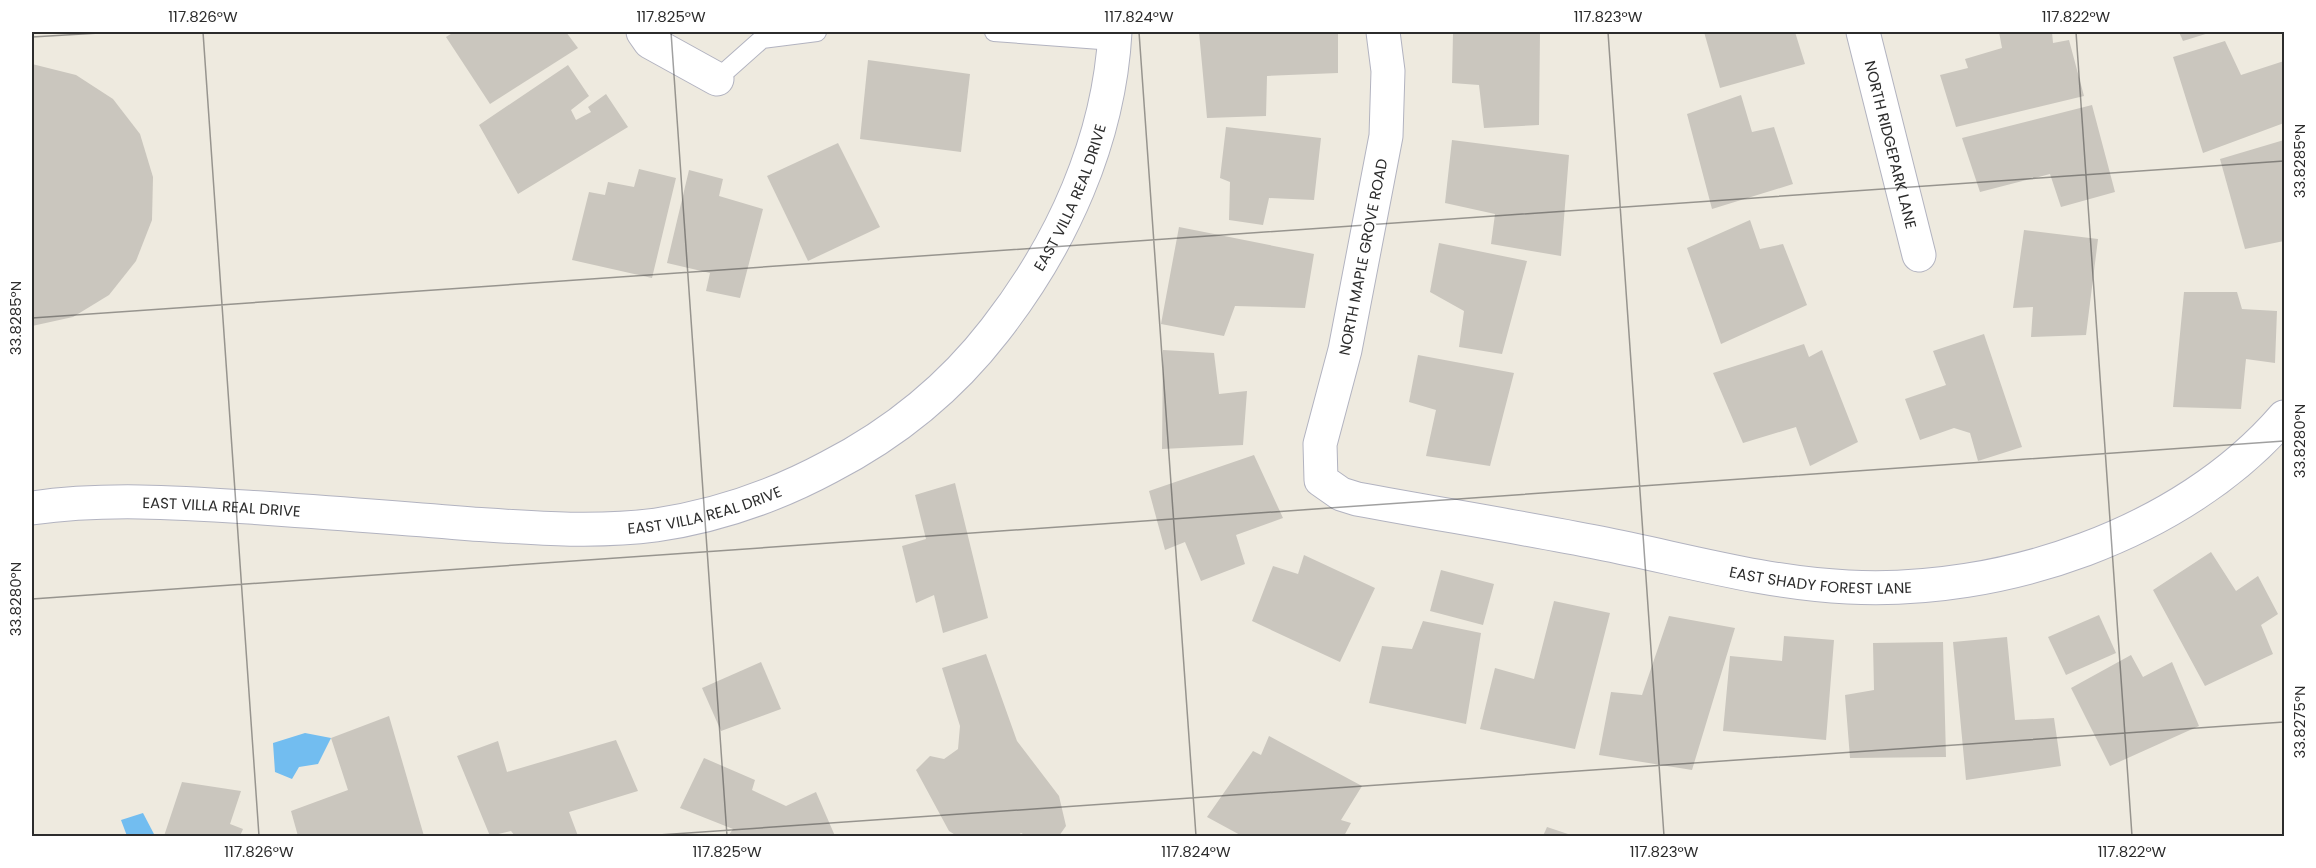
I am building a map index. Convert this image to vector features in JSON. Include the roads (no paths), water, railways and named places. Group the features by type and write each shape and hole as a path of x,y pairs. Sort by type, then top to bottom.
{"street":[{"path":"643,32 650,42 717,79"},
{"name":"NORTH MAPLE GROVE ROAD","path":"1321,480 1320,444 1345,350 1385,147 1389,91 1383,32"},
{"name":"NORTH RIDGEPARK LANE","path":"1863,32 1919,255"},
{"name":"EAST VILLA REAL DRIVE","path":"32,508 77,502 191,503 536,528 598,528 654,525 700,517 775,493 852,455 922,406 985,344 1022,295 1051,249 1079,188 1095,141 1109,83 1115,36"},
{"name":"EAST SHADY FOREST LANE","path":"1321,480 1335,491 1357,499 1600,543 1759,575 1847,587 1918,586 1970,580 2033,565 2086,548 2173,509 2210,483 2284,417"}],"lane":[{"path":"717,79 762,39 817,32"},
{"path":"994,32 1115,36"}],"water":[{"path":"305,733 331,738 318,764 299,767 292,779 275,772 273,743"},
{"path":"143,813 155,836 127,836 121,820"}]}
